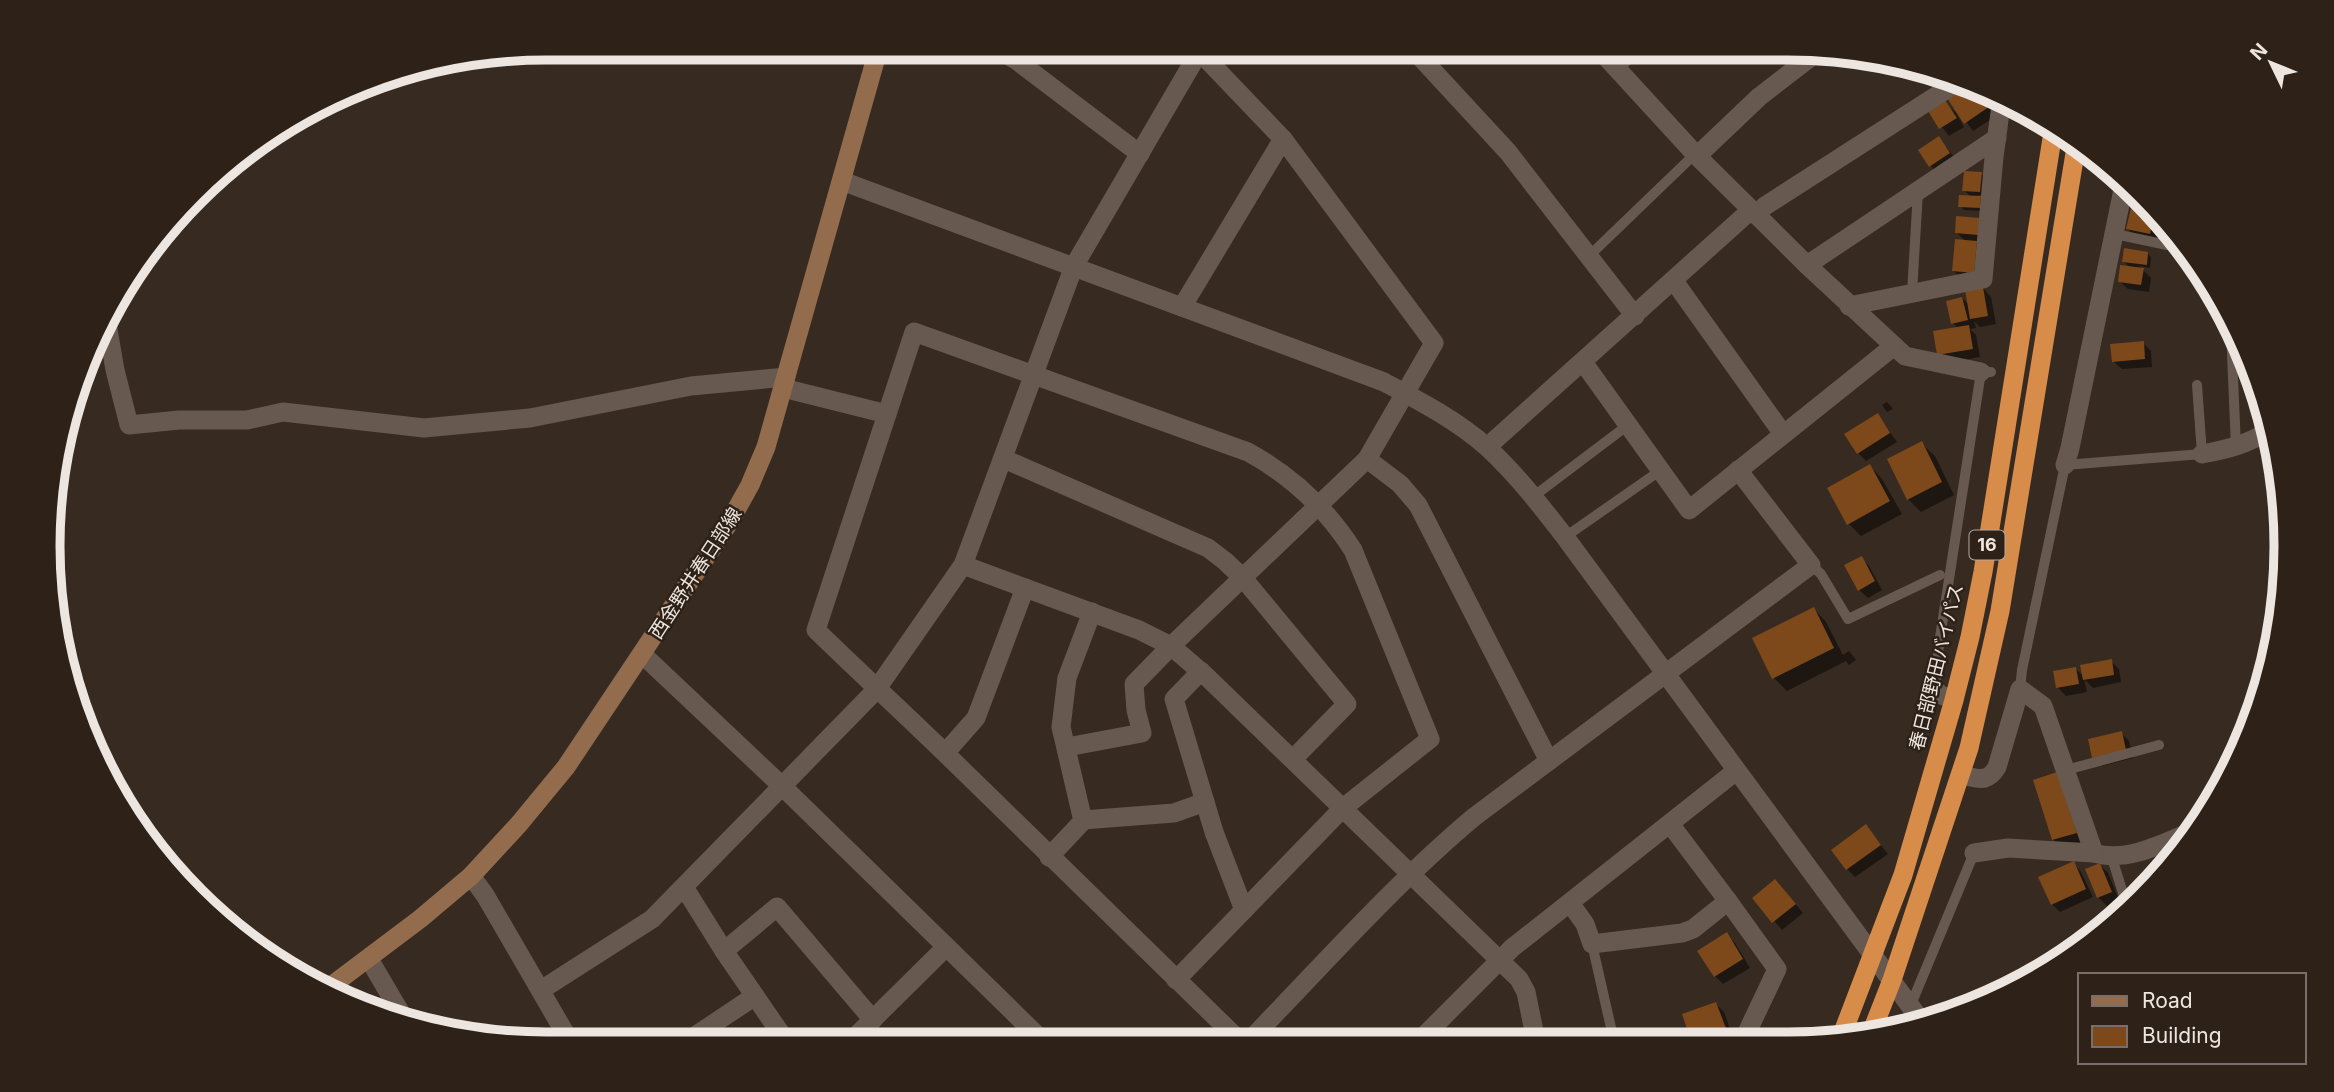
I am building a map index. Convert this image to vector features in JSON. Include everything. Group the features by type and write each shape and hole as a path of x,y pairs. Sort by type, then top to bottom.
{"highway":[{"name":"春日部野田バイパス","path":"1845,1029 1903,875 1970,637 1983,572 2052,137"},
{"name":"16","path":"1875,1024 1892,980 1969,748 2000,611 2075,153"}],"main road":[{"name":"西金野井春日部線","path":"335,984 471,876 519,824 566,767 730,521 750,485 766,447 874,60"}],"street":[{"path":"1016,60 1140,154"},
{"path":"541,990 652,919 876,690 963,565 1074,266 1193,60"},
{"path":"1067,747 1142,733 1136,710 1134,684 1367,459 1434,343 1283,139 1209,60"},
{"path":"1423,60 1508,152 1635,316"},
{"path":"1609,60 1696,155 1849,306 1905,356 1986,372"},
{"path":"1615,66 1621,60"},
{"path":"1696,155 1759,97 1806,61"},
{"path":"1487,447 1754,213 1950,87"},
{"path":"1849,306 1983,279 2001,109"},
{"path":"1807,265 1997,138"},
{"path":"1182,307 1283,139"},
{"path":"842,181 1384,383 1458,424 1487,447 1534,496 1566,537 1916,1014"},
{"path":"2065,465 2075,382 2115,234 2123,193"},
{"path":"1674,281 1783,433"},
{"path":"1176,980 1343,808 1430,739 1353,550 1340,529 1294,481 1248,452 914,332 816,629 876,690 945,753 1049,857 1176,980 1231,1032"},
{"path":"109,334 129,425 179,420 247,419 283,412 424,428 530,418 691,386 785,382 887,414"},
{"path":"1583,362 1689,510 1894,346"},
{"path":"2202,454 2236,448 2262,436"},
{"path":"1004,458 1208,548 1243,578 1347,704 1293,759"},
{"path":"1367,459 1399,484 1418,505 1549,761"},
{"path":"1258,1032 1410,873 1474,817 1811,565 1738,470"},
{"path":"963,565 1139,630 1171,646 1201,671 1500,958 1519,979 1526,992 1534,1032"},
{"path":"945,753 976,718 1025,588"},
{"path":"1083,820 1061,727 1067,678 1092,612"},
{"path":"642,654 783,787 1034,1032"},
{"path":"1201,671 1174,699 1205,803 1244,910"},
{"path":"1961,775 1986,779 1992,776 2020,689 2043,706 2066,770 2103,855"},
{"path":"1935,690 1954,700"},
{"path":"1428,1032 1500,958 1736,771"},
{"path":"1049,857 1083,820 1174,813 1205,803"},
{"path":"1670,824 1777,969 1747,1032"},
{"path":"1974,853 2008,848 2103,855 2152,847 2177,838"},
{"path":"471,876 485,895 565,1032"},
{"path":"684,887 780,1032"},
{"path":"1570,903 1585,924 1592,944 1682,933 1693,929 1728,901"},
{"path":"724,951 778,907 873,1020"},
{"path":"860,1032 946,947"},
{"path":"369,959 399,1010"},
{"path":"701,1032 755,996"}],"lane":[{"path":"1589,256 1696,155"},
{"path":"1912,293 1918,191"},
{"path":"2115,234 2167,245"},
{"path":"2232,348 2236,448"},
{"path":"1935,690 1938,644 1986,372"},
{"path":"2020,689 2065,465 2202,454 2197,385"},
{"path":"1534,496 1628,425"},
{"path":"1566,537 1661,470"},
{"path":"1811,565 1821,574 1849,619 1940,575"},
{"path":"2066,770 2159,745"},
{"path":"1916,1014 1974,853"},
{"path":"2103,855 2123,898"},
{"path":"1592,944 1613,1032"}],"building":[{"path":"1958,91 1992,105 1964,124 1947,98"},
{"path":"1945,100 1957,118 1939,129 1928,111"},
{"path":"1939,136 1950,153 1929,167 1918,150"},
{"path":"1964,171 1982,172 1980,192 1962,191"},
{"path":"1959,195 1981,196 1980,208 1958,207"},
{"path":"2131,208 2139,209 2152,223 2150,234 2126,229"},
{"path":"1956,216 1980,218 1978,235 1955,233"},
{"path":"1955,239 1977,241 1974,273 1952,271"},
{"path":"2124,248 2148,252 2147,265 2122,262"},
{"path":"2120,265 2144,268 2141,285 2118,282"},
{"path":"1983,287 1988,316 1970,319 1965,290"},
{"path":"1962,297 1968,320 1951,324 1946,301"},
{"path":"1969,325 1973,349 1937,355 1933,331"},
{"path":"2144,341 2145,359 2112,362 2110,344"},
{"path":"1878,413 1890,433 1857,454 1844,434"},
{"path":"1922,441 1942,482 1907,500 1887,459"},
{"path":"1870,464 1890,501 1847,525 1827,488"},
{"path":"1862,556 1875,581 1858,591 1844,565"},
{"path":"1814,607 1834,648 1772,679 1752,638"},
{"path":"2112,659 2114,675 2083,680 2080,665"},
{"path":"2076,667 2079,684 2056,688 2053,671"},
{"path":"2122,731 2126,750 2092,758 2088,739"},
{"path":"2057,772 2077,833 2052,840 2033,780"},
{"path":"1866,824 1881,845 1846,870 1831,850"},
{"path":"2074,861 2086,889 2051,905 2038,877"},
{"path":"2100,863 2112,892 2097,898 2085,869"},
{"path":"1775,879 1796,904 1772,923 1752,898"},
{"path":"1727,932 1743,959 1714,977 1697,951"},
{"path":"1716,1002 1727,1031 1688,1032 1682,1014"}]}
